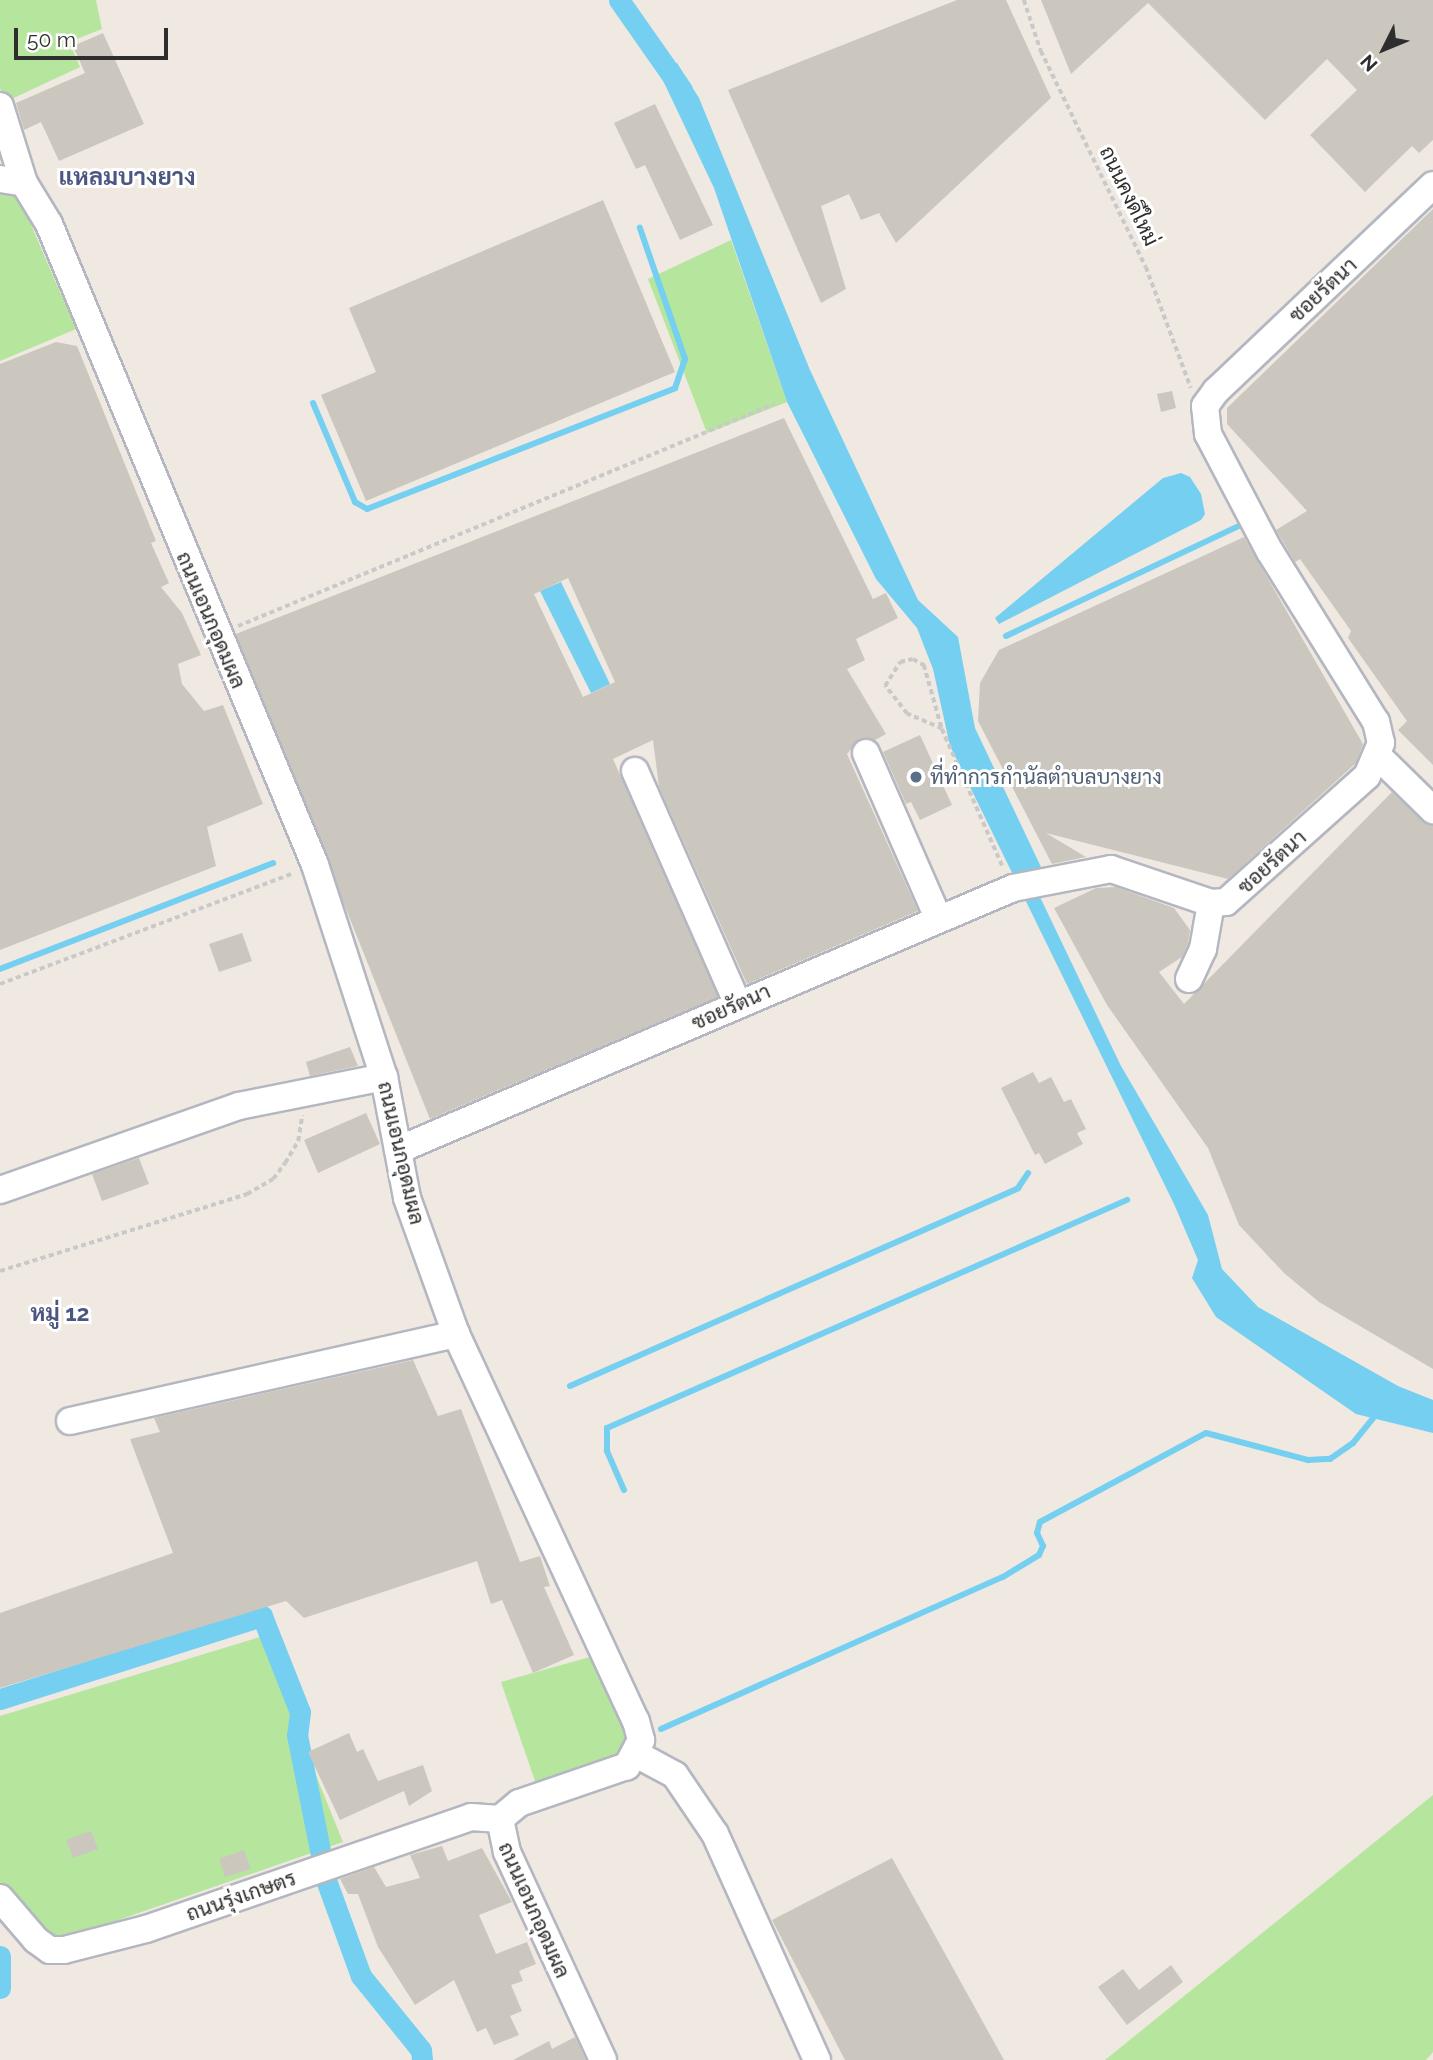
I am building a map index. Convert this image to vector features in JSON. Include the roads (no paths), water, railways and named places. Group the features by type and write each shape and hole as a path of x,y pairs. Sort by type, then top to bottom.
{"street":[{"name":"ถนนเอนกอุดมผล","path":"0,106 12,181 49,224 217,635 315,865 384,1077 407,1198 456,1334 636,1721 641,1740 636,1754 627,1766 611,1774 519,1803 500,1819 507,1852 603,2060"},
{"name":"ซอยรัตนา","path":"398,1150 1011,889 1045,880 1111,869 1211,903 1239,893 1367,776 1379,757 1376,722 1270,552 1208,434 1205,406 1216,391 1433,185"},
{"path":"866,753 938,918"},
{"path":"1379,757 1433,810"},
{"path":"635,771 738,1004"},
{"path":"1189,979 1203,949 1211,903"},
{"path":"0,1190 239,1106 384,1077"},
{"path":"70,1421 456,1334"},
{"path":"636,1754 675,1775 715,1834 817,2060"},
{"name":"ถนนรุ่งเกษตร","path":"0,1898 36,1940 50,1950 64,1950 146,1929 471,1817 500,1819"}],"water":[{"path":"677,63 699,98 810,370 918,600 958,637 975,728 1041,867 1040,897 1121,1066 1208,1215 1222,1269 1258,1307 1398,1386 1433,1400 1433,1433 1356,1414 1216,1317 1192,1278 1198,1260 1174,1204 950,746 933,669 917,628 876,579 787,402 714,188 659,72"},
{"path":"1181,473 1190,477 1201,494 1205,514 1201,520 999,624 995,618 1163,478"},
{"path":"561,582 610,684 591,693 540,591"}],"waterway":[{"path":"619,0 682,90"},
{"path":"313,403 355,502 367,509 675,388 685,359 640,228"},
{"path":"1006,636 1241,525"},
{"path":"0,969 273,863"},
{"path":"570,1386 1018,1188 1028,1173"},
{"path":"624,1490 607,1451 607,1428 1127,1200"},
{"path":"661,1729 1003,1577 1039,1555 1043,1546 1037,1533 1040,1522 1206,1433 1308,1460 1330,1459 1353,1443 1378,1412"},
{"path":"0,1699 262,1616 300,1712 297,1735 326,1880 361,1976 421,2050 422,2060"},
{"path":"0,1956 0,1988"}],"place":[{"name":"ที่ทำการกำนัลตำบลบางยาง","path":"916,777"}],"district":[{"name":"แหลมบางยาง","path":"127,177"},
{"name":"หมู่ 12","path":"60,1313"}]}
